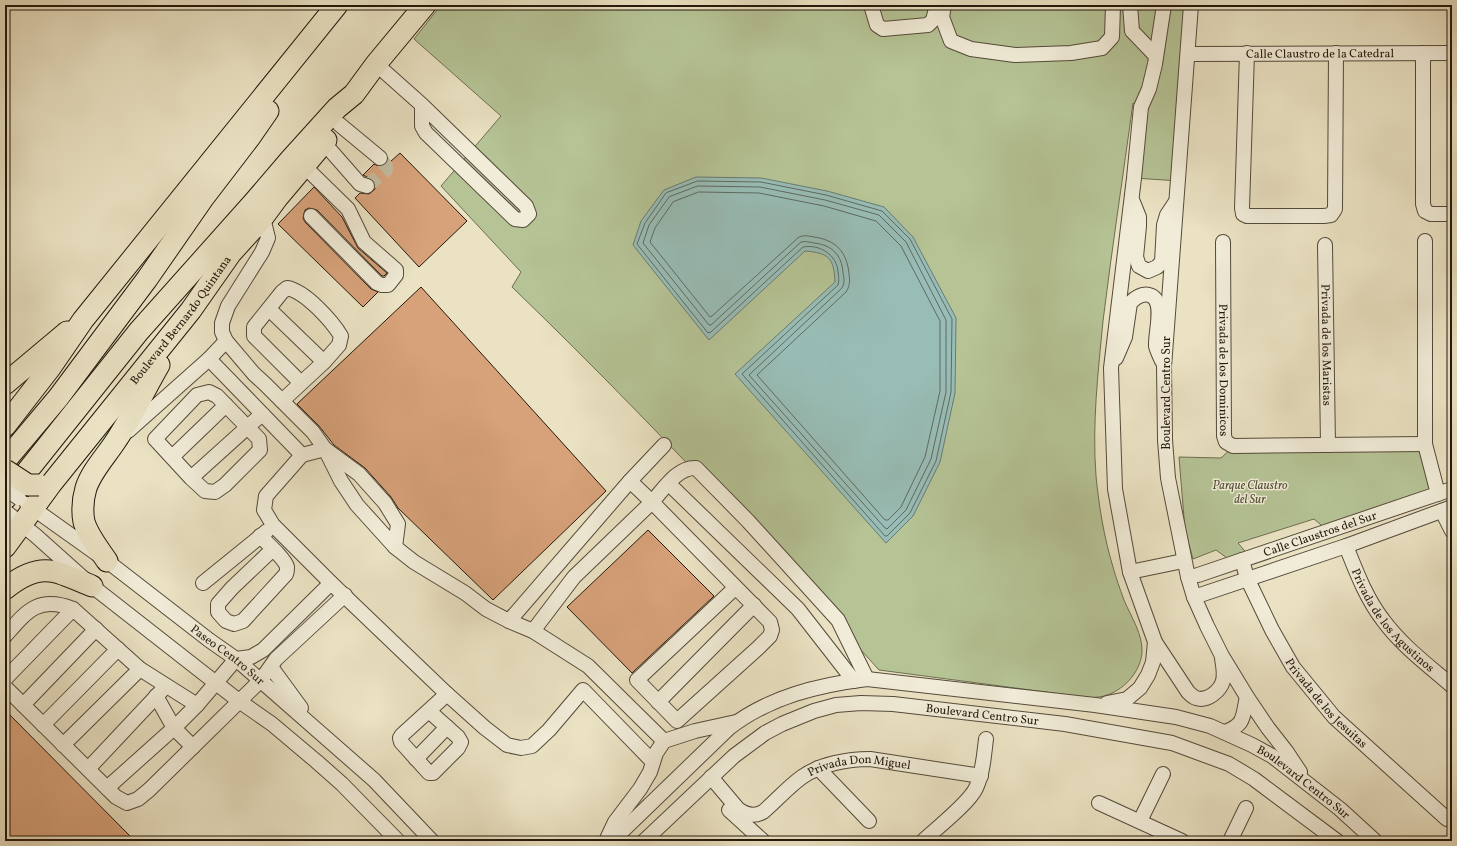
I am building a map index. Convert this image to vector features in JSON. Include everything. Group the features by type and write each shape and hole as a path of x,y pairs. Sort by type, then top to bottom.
{"highway":[{"path":"5,426 50,368 84,320 337,5"},
{"name":"Boulevard Bernardo Quintana","path":"5,547 16,509 139,331 295,154 337,108 354,94 376,64 425,5"},
{"path":"5,461 62,392 147,279 204,197 250,137 294,75 309,40"},
{"name":"Boulevard Bernardo Quintana","path":"16,509 45,484 172,334 191,310 231,253 261,220 278,197 339,124 351,106 354,94"},
{"path":"5,384 41,353 84,320"},
{"path":"107,561 90,535 84,521 83,502 86,489 117,441 162,360 172,334"},
{"path":"5,470 28,485 45,484"},
{"path":"5,589 16,580 38,571 51,571 92,586"}],"street":[{"path":"872,5 877,25 883,30 928,25 933,20 937,5"},
{"path":"944,5 942,17 951,41 970,49 1015,55 1071,53 1102,48 1112,37 1113,5"},
{"path":"1130,5 1132,31 1156,56"},
{"name":"Boulevard Centro Sur","path":"1095,705 1128,699 1140,688 1148,676 1153,662 1155,642 1130,572 1115,490 1110,368 1132,200 1141,107 1149,89 1164,5"},
{"name":"Boulevard Centro Sur","path":"1190,5 1188,54 1164,367 1165,440 1168,478 1184,561 1194,596 1222,656 1247,697 1286,751 1305,781"},
{"path":"1247,53 1242,208 1243,214 1247,216 1324,216 1331,215 1335,209 1336,53"},
{"path":"1423,53 1423,204 1425,211 1431,214 1452,214"},
{"name":"Calle Claustro de la Catedral","path":"1188,54 1452,53"},
{"path":"376,64 422,105 526,206 529,214 523,220 515,219 426,133 422,126 422,105"},
{"path":"339,124 380,158"},
{"path":"324,143 360,184 367,186"},
{"path":"304,166 348,209 364,242 396,270 396,275 394,278 388,285 377,283 310,216"},
{"path":"1132,200 1139,217 1136,256 1139,266 1148,270 1157,268 1162,262 1164,225 1167,215 1177,201"},
{"path":"261,220 265,226 268,238 262,252 228,306 222,323 222,332 226,341 254,374 313,432 325,449 341,481 357,505 395,546 414,562 486,609 533,631 588,666 664,741"},
{"path":"1425,241 1425,444 1438,494"},
{"name":"Privada de los Dominicos","path":"1223,242 1224,436 1226,442 1233,446 1425,444"},
{"name":"Privada de los Maristas","path":"1325,245 1328,445"},
{"path":"282,401 324,362 339,345 341,336 335,326 319,310 294,289 288,288 282,292 254,327 254,336 301,383"},
{"path":"1110,368 1126,336 1130,303 1137,297 1148,294 1155,297 1159,304 1156,348 1164,367"},
{"path":"269,309 324,362"},
{"path":"117,441 209,359 226,341"},
{"path":"209,359 302,455"},
{"path":"209,392 217,396 226,405 259,439 260,450 225,485 215,492 205,491 155,439 197,395 209,392"},
{"path":"172,457 226,405"},
{"path":"191,478 262,414"},
{"path":"509,621 559,565 630,481 664,445"},
{"path":"325,449 302,455 266,496 264,510 273,525 331,583 447,694 485,728 507,745 522,748 532,746 549,730 584,690 588,680 588,666"},
{"path":"325,449 359,474 386,503 398,524 395,546"},
{"path":"533,631 574,577 652,502 679,473 689,468 696,468 714,484 838,620 861,680"},
{"path":"630,481 735,588 754,605 770,622 772,630 770,636 677,721 637,680 735,588"},
{"path":"669,484 798,609 822,639 861,680"},
{"name":"Paseo Centro Sur","path":"5,489 16,509 92,586 215,682 272,724 342,784 398,841"},
{"name":"Calle Claustros del Sur","path":"1188,577 1198,575 1452,489"},
{"name":"Paseo Centro Sur","path":"16,509 107,561 209,640 236,659 374,780 432,841"},
{"path":"1447,509 1452,531"},
{"name":"Calle Claustros del Sur","path":"1194,596 1346,546 1447,509"},
{"path":"1392,510 1399,527"},
{"path":"204,583 273,525"},
{"path":"260,536 273,549 285,562 287,568 286,574 243,621 234,624 226,621 218,612 218,604 232,588 273,549"},
{"name":"Privada de los Agustinos","path":"1346,546 1363,587 1382,620 1408,649 1452,686"},
{"name":"Privada de los Jesuitas","path":"1242,560 1247,578 1272,630 1294,667 1334,717 1447,819"},
{"path":"1130,572 1184,561"},
{"path":"559,565 574,577"},
{"path":"107,788 174,728 197,705 236,659 251,657 263,650 331,583"},
{"path":"5,687 116,797 127,803 138,799 193,747 261,680 276,659 345,595"},
{"path":"5,636 30,609 53,604 64,605 73,609 140,669 197,705"},
{"path":"658,702 754,605"},
{"path":"5,679 73,609"},
{"path":"822,639 840,624"},
{"path":"23,704 96,629"},
{"path":"1155,642 1188,692 1196,698 1203,699 1210,696 1216,693 1221,686 1224,673 1222,656"},
{"path":"43,724 118,649"},
{"path":"271,667 316,728"},
{"path":"63,745 140,669"},
{"name":"Boulevard Centro Sur","path":"612,841 738,721 774,702 792,695 832,684 861,680 1095,705 1176,717 1210,726 1272,756 1305,781 1375,841"},
{"path":"88,769 166,686"},
{"path":"584,690 653,762"},
{"path":"429,712 458,737 461,742 458,748 433,773 429,773 401,742 400,738 447,694"},
{"path":"156,696 174,728 193,747"},
{"path":"1225,732 1236,727 1241,721 1247,697"},
{"name":"Boulevard Centro Sur","path":"652,838 709,780 750,742 788,721 814,711 836,705 860,703 893,704 1065,724 1172,743 1228,764 1254,778 1337,841"},
{"path":"606,841 614,822 640,789 650,772 656,754 664,741 738,721"},
{"path":"416,759 447,727"},
{"path":"923,841 968,799 976,789 981,776 986,739"},
{"name":"Privada Don Miguel","path":"709,780 738,809 752,815 763,812 802,776 818,768 851,759 870,759 981,776"},
{"path":"818,768 868,821"},
{"path":"1140,821 1163,774"},
{"path":"709,780 728,809 763,841"},
{"path":"1099,803 1182,841"},
{"path":"1230,841 1246,808"},
{"path":"412,820 423,822 441,841"}],"green space":[{"path":"441,5 1191,5 1179,181 1134,178 1141,107 1133,103 1106,294 1099,360 1096,398 1095,457 1100,511 1115,575 1124,600 1139,632 1142,646 1141,660 1134,674 1129,680 1111,694 1091,698 879,670 695,471 512,287 521,272 441,186 501,116 414,39"},
{"name":"Parque Claustro del Sur","path":"1425,444 1438,494 1328,531 1314,519 1238,543 1250,557 1234,563 1216,550 1193,559 1185,530 1179,457 1221,458 1233,447"}],"water":[{"path":"696,177 761,178 827,191 884,207 913,237 956,318 955,393 940,462 913,516 886,543 735,374 835,282 833,267 829,258 820,253 805,251 709,340 633,245 641,221 664,190"}],"building":[{"path":"400,153 467,221 419,267 355,198 360,193 369,194 375,189 373,180 363,175 374,164 383,166 387,163 388,159 390,162"},
{"path":"314,187 342,217 358,248 387,273 382,276 317,210 309,208 305,210 303,218 305,222 371,289 378,292 363,307 278,224"},
{"path":"421,287 606,491 493,600 398,508 391,497 365,468 334,445 319,426 297,404"},
{"path":"648,530 714,596 632,673 567,607"},
{"path":"5,710 130,836 126,841 5,841"}],"tunnel":[{"path":"367,186 386,170 386,166 380,158"}]}
